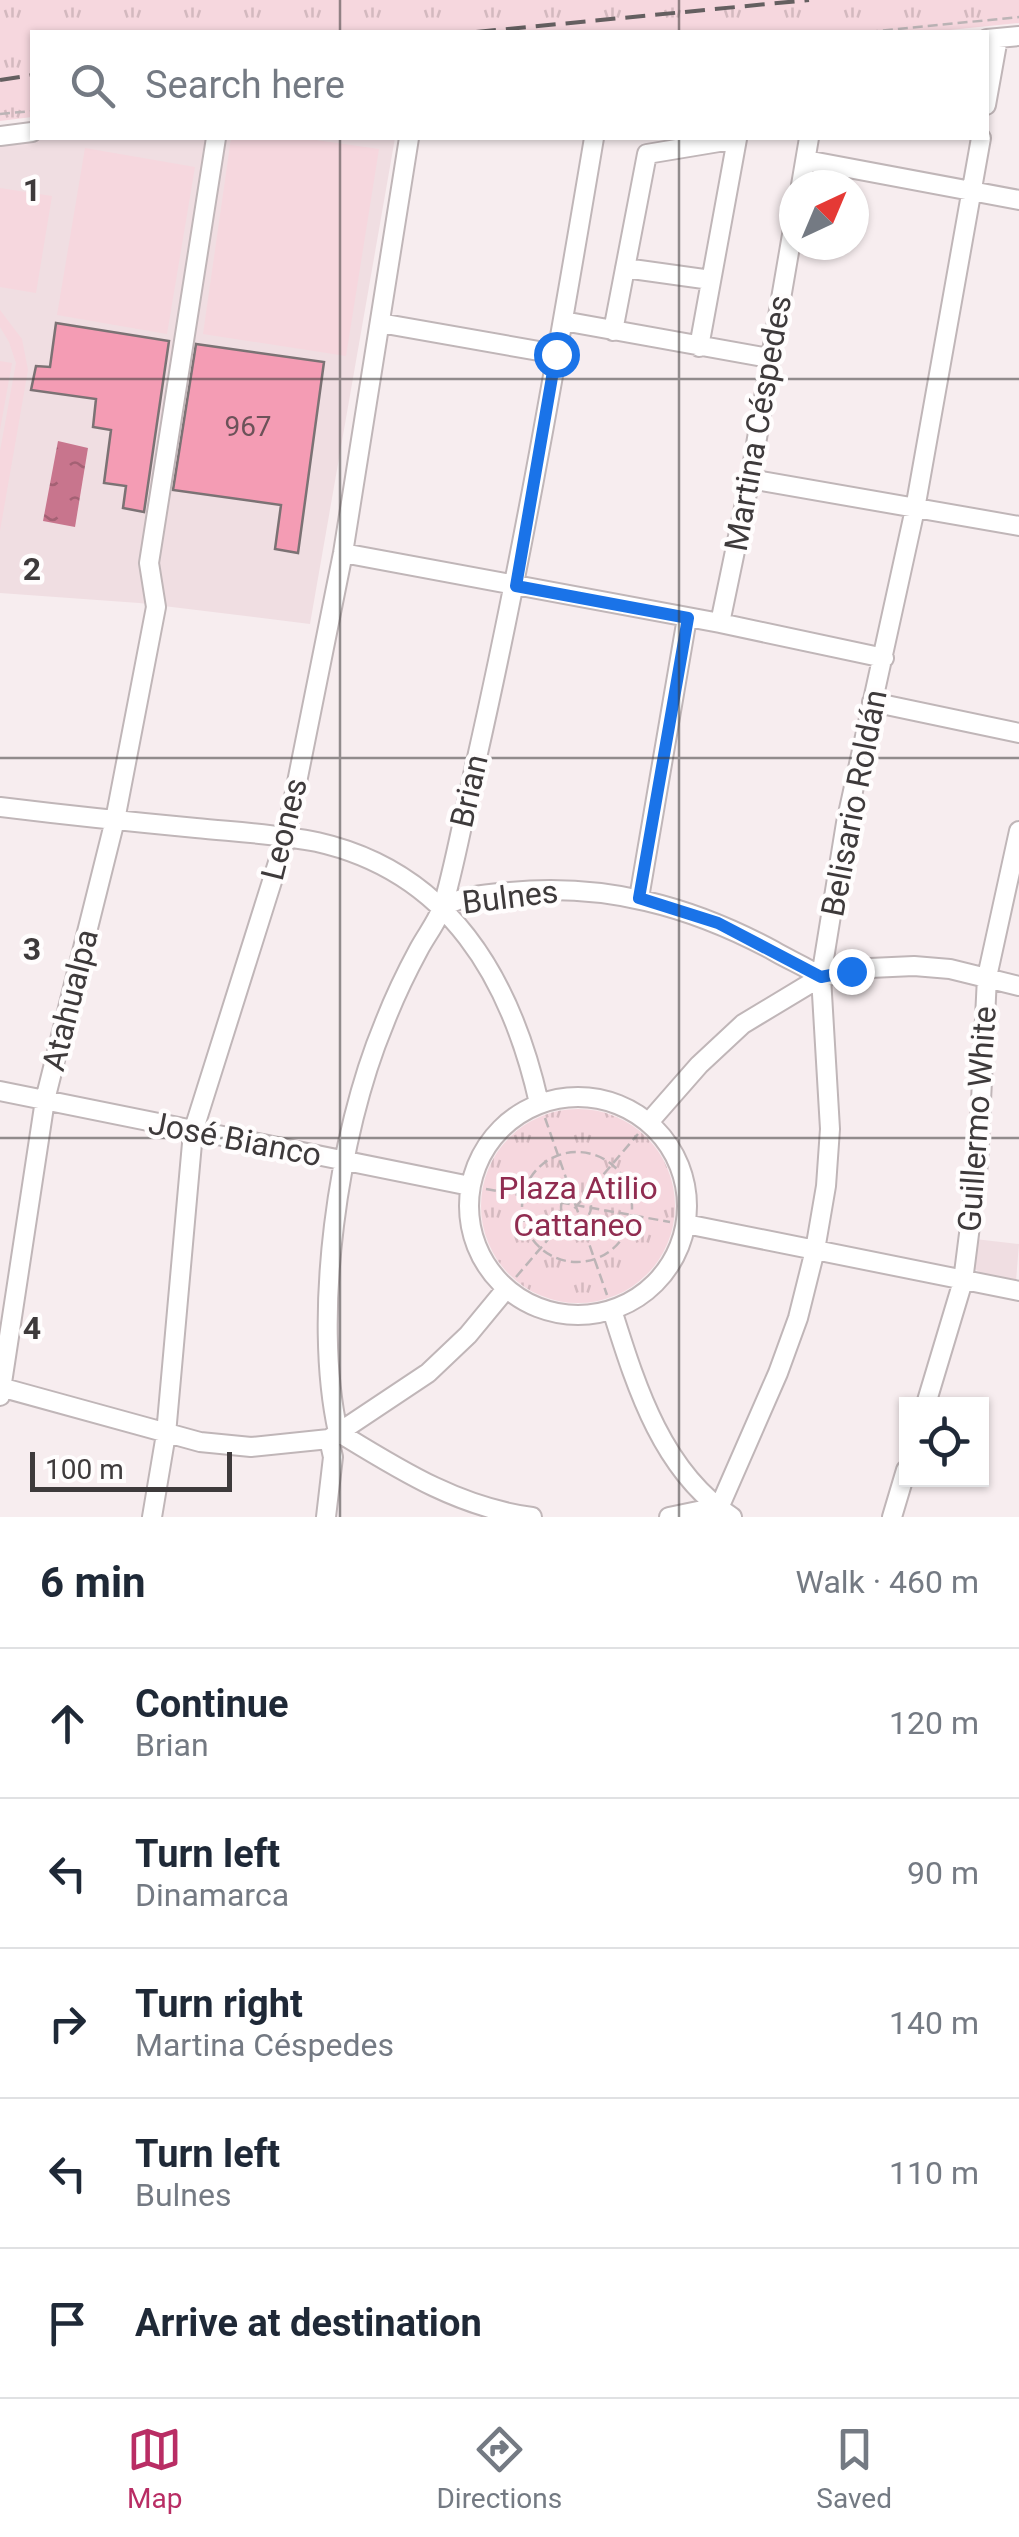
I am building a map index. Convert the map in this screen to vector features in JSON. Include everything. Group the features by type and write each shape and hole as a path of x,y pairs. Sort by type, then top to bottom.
{"street":[{"path":"989,72 992,38 1019,36"},
{"path":"0,136 30,132"},
{"name":"Atahualpa","path":"0,1390 45,1100 115,820 156,607 148,563 216,140"},
{"name":"Leones","path":"152,1517 166,1434 194,1132 286,836 342,553 409,140"},
{"name":"Brian","path":"326,1517 333,1457 328,1339 333,1250 345,1159 357,1100 382,1027 409,967 443,907 516,586 594,140"},
{"path":"613,330 647,154 731,140"},
{"path":"699,347 737,140"},
{"path":"804,170 810,140"},
{"name":"Belisario Roldán","path":"721,1514 798,1318 814,1250 826,1186 830,1129 821,977 846,823 915,508 981,140"},
{"path":"806,160 1019,200"},
{"name":"Martina Céspedes","path":"720,623 750,479 787,260"},
{"path":"625,268 711,280"},
{"path":"563,321 769,358"},
{"path":"380,323 556,354"},
{"path":"750,479 1019,526"},
{"path":"342,553 720,623 884,658"},
{"path":"639,898 688,618"},
{"path":"872,702 1019,732"},
{"name":"Bulnes","path":"0,807 286,836 319,843 375,862 443,907 464,898 538,890 586,890 639,898 718,923 821,977"},
{"name":"Guillermo White","path":"928,1397 963,1281 978,1164 987,977 1019,830"},
{"path":"443,907 488,965 502,991 528,1058 539,1103"},
{"path":"649,1122 699,1065 743,1024 821,977 870,968 914,966 1019,986"},
{"name":"José Bianco","path":"0,1091 470,1186"},
{"path":"568,1096 624,1106 649,1122 668,1143 681,1168 688,1196 678,1253 662,1278 639,1298 612,1310 575,1316 538,1308 506,1288 482,1260 470,1226 470,1186 492,1136 514,1116 539,1103 568,1096"},
{"path":"686,1224 1019,1291"},
{"path":"0,1390 166,1434 228,1446 270,1446 333,1436 428,1373 468,1335 506,1288"},
{"path":"612,1310 645,1404 663,1442 721,1514"},
{"path":"333,1436 436,1489 523,1516"},
{"path":"892,1517 901,1487"},
{"path":"669,1517 721,1514"}],"path":[{"path":"887,30 1019,16"},
{"path":"0,114 30,111"},
{"path":"539,1103 612,1310"},
{"path":"506,1288 649,1122"},
{"path":"584,1152 612,1165 628,1186 632,1216 619,1243 594,1260 566,1261 540,1248 524,1225 522,1198 534,1172 558,1155 584,1152"},
{"path":"470,1186 686,1224"},
{"path":"571,1193 586,1195"},
{"path":"562,1204 571,1193"},
{"path":"586,1195 590,1209"},
{"path":"562,1204 566,1218"},
{"path":"580,1221 590,1209"},
{"path":"566,1218 580,1221"}],"shaded area":[{"path":"0,140 395,140 310,624 139,603 0,593"},
{"path":"975,1239 1019,1244 1016,1281 984,1275 975,1269"}],"green space":[{"path":"0,0 1019,0 1019,23 950,30 30,30 30,117 0,121"},
{"path":"231,140 316,140 379,149 346,356 203,334"},
{"path":"85,148 195,167 167,334 57,315"},
{"path":"0,188 52,196 36,293 0,287"},
{"path":"0,310 22,339 28,370 0,531 0,451 16,363 0,327"},
{"path":"0,361 12,363 0,430"},
{"name":"Plaza Atilio Cattaneo","path":"578,1109 615,1116 647,1137 668,1169 675,1206 668,1243 647,1275 615,1296 578,1303 541,1296 509,1275 488,1243 481,1206 488,1169 509,1137 541,1116"}],"water":[{"path":"58,441 88,448 75,527 43,521"}],"building":[{"path":"56,323 169,341 144,512 123,508 126,486 104,483 111,430 93,427 96,399 31,390 36,366 50,367"},
{"path":"196,344 324,362 298,553 275,549 281,505 173,490"}],"railway":[{"path":"497,30 809,0"},
{"path":"0,80 30,75"}],"route":[{"path":"556,354 516,586 688,618 639,898 718,923 821,977 851,971"}]}
